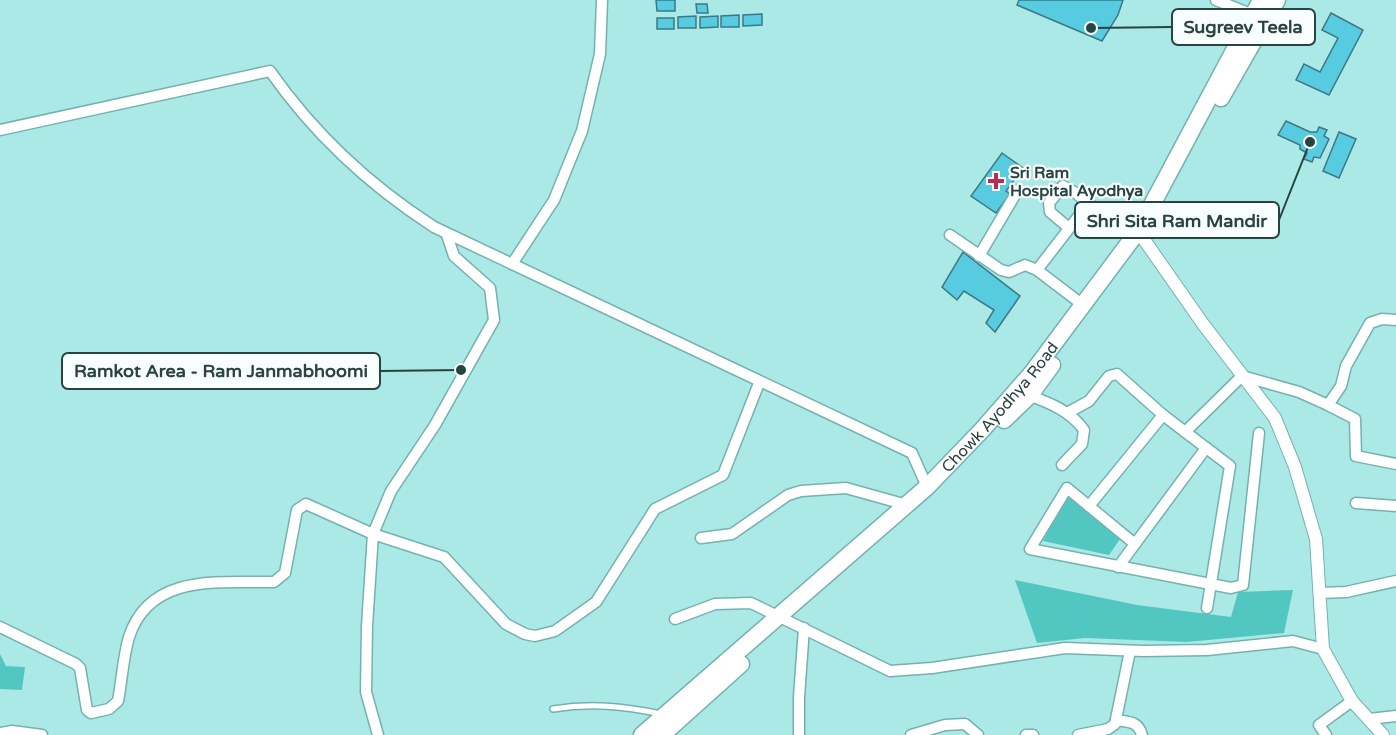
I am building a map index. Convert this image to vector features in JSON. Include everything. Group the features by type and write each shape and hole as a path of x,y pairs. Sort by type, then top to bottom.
{"main road":[{"path":"651,734 784,617 913,511 1023,393 1141,235 1277,0"},
{"name":"Chowk Ayodhya Road","path":"651,734 666,715 784,617 927,488 1023,393 1083,305 1141,235 1257,7"}],"street":[{"path":"512,264 554,200 582,131 602,45 602,0"},
{"path":"1216,0 1257,7"},
{"path":"0,130 270,70 329,144 395,202 447,234 912,453 927,488"},
{"path":"1069,228 1050,212 1049,203 1063,186 1076,193 1088,204 1141,235 1242,376 1275,418 1295,467 1316,539 1323,649 1352,701 1383,735"},
{"path":"979,256 1018,190"},
{"path":"1037,270 1088,204"},
{"path":"378,735 366,692 367,626 373,534 391,490 435,425 494,320 490,288 454,256 447,234"},
{"path":"950,235 979,256 1006,271 1025,265 1037,270 1083,305"},
{"path":"1328,405 1341,386 1346,366 1370,323 1382,319 1396,320"},
{"path":"1067,413 1089,401 1112,374 1117,375 1163,415 1230,466 1207,608"},
{"path":"1242,376 1299,392 1355,418 1356,456 1396,464"},
{"path":"1185,432 1242,376"},
{"path":"0,627 76,664 80,668 87,710 91,713 109,709 118,701 132,630 156,598 191,583 274,582 281,578 285,573 297,510 306,504 373,534 444,557 499,616 516,630 536,636 555,631 596,602 655,509 723,475 759,382"},
{"path":"1023,393 1067,413 1078,421 1085,436 1082,444 1062,465"},
{"path":"1089,506 1163,415"},
{"path":"1135,544 1067,488 1030,549 1118,567 1210,581 1231,588 1243,585 1258,433"},
{"path":"1118,567 1206,448"},
{"path":"701,538 732,534 788,495 801,491 846,488 907,504"},
{"path":"1356,503 1396,506"},
{"path":"1320,593 1347,592 1396,581"},
{"path":"675,619 715,604 751,603 890,670 932,668 1065,648 1130,651 1207,650 1293,641 1323,649"},
{"path":"799,735 804,628"},
{"path":"1078,735 1108,729 1116,720 1130,651"},
{"path":"1326,735 1319,725 1352,701"},
{"path":"1369,719 1396,716"},
{"path":"1116,720 1135,723 1140,727 1142,735"},
{"path":"911,735 955,724 969,726 978,735"},
{"path":"0,733 12,731 42,735"},
{"path":"1026,735 1033,735"}],"lane":[{"path":"553,709 580,705 616,705 666,715"}],"shaded area":[{"path":"1068,493 1120,539 1109,555 1043,541"},
{"path":"1015,580 1137,605 1231,617 1238,592 1293,590 1284,633 1187,642 1085,638 1037,643"},
{"path":"0,654 6,666 25,667 22,690 0,689"}],"building":[{"path":"656,0 675,0 675,11 657,11"},
{"path":"1019,0 1123,0 1118,15 1102,41 1017,5"},
{"path":"696,4 707,4 708,13 697,13"},
{"path":"1331,13 1363,30 1329,95 1296,80 1304,64 1320,72 1338,38 1322,30"},
{"path":"762,14 762,25 743,26 743,15"},
{"path":"739,15 739,27 721,27 721,16"},
{"path":"696,16 696,28 678,28 678,17"},
{"path":"718,16 718,27 700,28 700,17"},
{"path":"657,18 674,18 674,29 657,29"},
{"path":"1286,121 1310,132 1317,132 1319,127 1327,130 1324,136 1329,139 1320,158 1314,157 1312,162 1304,159 1307,153 1300,149 1300,145 1278,135"},
{"path":"1339,132 1356,139 1339,178 1323,171"},
{"path":"1002,153 1023,168 1006,191 1010,194 996,213 971,196"},
{"path":"963,252 1020,296 995,332 986,323 994,310 964,291 957,300 942,287"}],"place":[{"name":"Sugreev Teela","path":"1091,28"},
{"name":"Shri Sita Ram Mandir","path":"1310,142"},
{"name":"Sri Ram Hospital Ayodhya","path":"996,181"},
{"name":"Ramkot Area - Ram Janmabhoomi","path":"461,370"}]}
